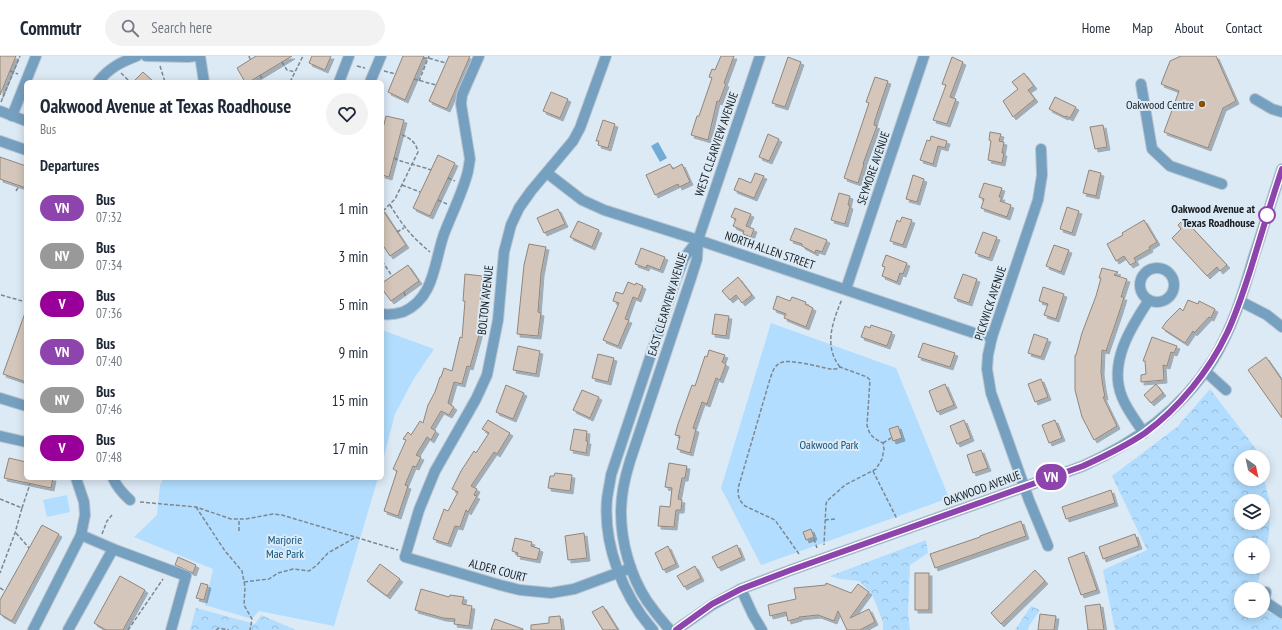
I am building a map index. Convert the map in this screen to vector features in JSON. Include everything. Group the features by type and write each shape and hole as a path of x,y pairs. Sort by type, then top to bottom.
{"street":[{"path":"26,80 36,56"},
{"path":"99,80 114,66 137,56"},
{"path":"146,56 196,56"},
{"path":"200,56 204,80"},
{"path":"340,80 349,56"},
{"path":"371,80 381,56"},
{"path":"384,314 400,313 411,307 421,299 430,286 441,242 468,171 470,159 461,104 462,94 479,56"},
{"name":"BOLTON AVENUE","path":"404,554 419,510 435,471 476,399 487,375 498,320 504,252 510,225 519,208 531,191 573,141 580,128 606,56"},
{"name":"WEST CLEARVIEW AVENUE","path":"698,240 760,56"},
{"name":"SEYMORE AVENUE","path":"844,293 924,56"},
{"path":"1141,84 1152,149 1170,166 1222,184"},
{"path":"12,116 24,86"},
{"path":"1255,99 1272,109 1282,112"},
{"path":"0,111 24,120"},
{"path":"0,141 24,149"},
{"name":"PICKWICK AVENUE","path":"1041,149 1042,175 1038,200 992,337 987,369 991,393 1048,546"},
{"name":"OAKWOOD AVENUE","path":"676,630 712,604 741,589 1083,466 1107,455 1144,433 1168,413 1213,360 1227,333 1240,301 1282,170"},
{"name":"NORTH ALLEN STREET","path":"547,173 582,200 604,210 698,240 844,293 974,333 992,337"},
{"name":"EAST CLEARVIEW AVENUE","path":"653,630 645,621 629,596 619,573 610,544 607,519 607,500 614,466 684,258 698,240"},
{"name":"EAST CLEARVIEW AVENUE","path":"670,630 647,602 635,580 624,545 620,511 627,470 697,259 698,240"},
{"path":"1144,433 1129,412 1121,395 1118,379 1118,362 1129,333 1149,300"},
{"path":"1240,301 1267,315 1282,327"},
{"path":"648,366 660,371"},
{"path":"1205,371 1226,390"},
{"path":"0,398 24,405"},
{"path":"0,436 24,442"},
{"path":"614,466 627,470"},
{"path":"33,630 81,535 85,515 84,502 77,480"},
{"path":"114,480 122,493 130,500"},
{"path":"81,535 113,549 186,576 171,630"},
{"path":"68,630 113,549"},
{"name":"ALDER COURT","path":"404,554 500,585 531,592 551,593 574,589 631,568"},
{"path":"741,589 762,630"},
{"path":"1270,605 1282,612"}],"path":[{"path":"0,104 20,56"},
{"path":"291,80 303,56"},
{"path":"159,57 158,63 164,80"},
{"path":"423,58 429,57 446,63"},
{"path":"419,81 429,57"},
{"path":"282,62 287,70 295,72"},
{"path":"260,75 263,80"},
{"path":"414,79 436,85"},
{"path":"384,210 395,199 418,152 417,147 408,137 400,134"},
{"path":"394,158 405,164 412,164 431,170"},
{"path":"402,185 420,192"},
{"path":"16,191 19,186"},
{"path":"390,205 404,228 430,252 438,255"},
{"path":"398,232 404,228"},
{"path":"384,264 392,276"},
{"path":"840,367 833,355 830,334 844,293"},
{"path":"1,295 24,301"},
{"path":"799,554 775,520 741,502 738,498 738,490 770,379 777,365 786,361 832,369 840,367 870,379 868,428 873,438 883,443"},
{"path":"883,443 891,438"},
{"path":"824,545 824,520 828,500 845,485 873,471 879,466 884,449 883,443"},
{"path":"873,471 897,519"},
{"path":"0,572 15,533 30,484"},
{"path":"0,499 22,508"},
{"path":"130,500 153,504 196,507 224,517 240,519 278,514 356,537 404,554"},
{"path":"196,507 225,551 242,571 244,582 244,605 252,619 250,630"},
{"path":"99,543 107,521 112,515"},
{"path":"239,531 240,519"},
{"path":"824,520 835,519"},
{"path":"15,533 29,548"},
{"path":"244,582 269,579 278,573 293,569 309,571 328,553 356,537"},
{"path":"814,538 817,548"},
{"path":"128,630 163,579"},
{"path":"0,588 5,591"},
{"path":"216,630 219,628 229,630"}],"green space":[{"name":"Oakwood Park","path":"771,323 896,368 949,498 761,565 721,488"},
{"path":"384,331 434,349 413,380 395,414 384,456"},
{"path":"1210,389 1256,450 1234,450 1234,486 1266,486 1268,494 1234,494 1234,530 1269,530 1268,538 1234,538 1234,574 1260,574 1258,582 1234,582 1234,618 1270,618 1270,613 1282,618 1282,630 1115,630 1103,570 1147,550 1112,476 1177,427"},
{"name":"Marjorie Mae Park","path":"163,480 377,480 334,626 259,611 252,619 205,605 213,569 134,537 157,515 160,485"},
{"path":"67,495 70,512 47,517 43,500"},
{"path":"926,540 928,553 910,565 908,612 910,630 883,630 883,622 872,594 859,581 840,579 830,576"},
{"path":"1031,606 1040,610 1029,626 1028,630 1015,630"},
{"path":"196,608 255,624 261,615 296,630 190,630"}],"shaded area":[{"path":"658,142 667,158 660,162 651,146"}],"building":[{"path":"0,56 16,56 0,95"},
{"path":"256,56 292,56 252,80 244,80 237,68"},
{"path":"312,56 331,56 325,70 309,63"},
{"path":"403,56 424,56 405,100 388,92"},
{"path":"449,56 470,56 447,109 429,101"},
{"path":"721,56 734,56 724,83 726,84 719,102 717,101 708,140 691,135 712,78 709,77 712,69 715,70"},
{"name":"Oakwood Centre","path":"1181,56 1216,56 1236,101 1223,108 1208,148 1164,132 1179,91 1161,84 1170,61"},
{"path":"788,57 801,62 785,107 772,103"},
{"path":"952,57 963,62 950,97 956,99 947,124 933,120 946,85 942,84"},
{"path":"143,72 152,80 135,80"},
{"path":"1024,73 1034,86 1028,90 1035,99 1013,117 1003,101 1018,89 1012,82"},
{"path":"875,77 888,81 875,120 874,125 877,126 863,164 858,183 844,178 869,103 866,102"},
{"path":"551,92 568,99 560,118 543,111"},
{"path":"1055,97 1076,107 1070,118 1049,109"},
{"path":"386,116 404,120 389,177 384,176 384,124"},
{"path":"603,120 615,124 608,148 598,145 599,141 596,141"},
{"path":"1103,125 1107,147 1095,149 1090,127"},
{"path":"990,132 1001,134 999,141 1004,142 1002,163 988,160 991,141 989,140"},
{"path":"768,134 779,139 769,161 759,157"},
{"path":"931,136 947,141 945,148 938,146 933,164 920,160 927,140 930,141"},
{"path":"438,155 455,163 430,216 413,208"},
{"path":"0,157 24,165 24,187 0,179"},
{"path":"670,164 673,169 682,164 690,182 679,187 678,184 655,195 646,175"},
{"path":"1089,170 1101,173 1096,196 1083,193"},
{"path":"755,173 764,176 754,198 734,190 739,178 751,183"},
{"path":"913,175 924,179 917,202 906,199"},
{"path":"984,183 1002,188 999,197 1002,197 1000,201 1011,205 1007,217 981,208 984,199 979,197"},
{"path":"839,193 850,196 848,205 850,206 845,224 831,220"},
{"path":"1067,207 1079,211 1072,233 1060,229"},
{"path":"735,208 751,214 746,226 754,229 751,237 743,234 744,231 733,226 736,219 731,217"},
{"path":"558,209 565,224 544,233 537,218"},
{"path":"384,212 406,245 390,256 384,247"},
{"path":"902,217 912,220 903,245 890,241 897,220 900,222"},
{"path":"1184,219 1227,265 1220,271 1217,267 1207,276 1172,238 1181,229 1178,225"},
{"path":"1144,220 1157,242 1149,247 1150,249 1134,258 1136,262 1130,265 1124,256 1116,261 1107,244"},
{"path":"578,221 599,230 592,247 570,237"},
{"path":"795,228 827,240 822,252 816,250 815,253 802,246 802,244 790,240"},
{"path":"983,232 997,237 989,258 975,253"},
{"path":"529,244 546,247 541,273 538,312 541,313 538,336 517,334 524,265"},
{"path":"1054,245 1069,250 1061,272 1046,266"},
{"path":"641,248 665,257 660,270 647,265 646,268 635,264"},
{"path":"886,255 907,263 903,274 900,273 897,282 882,276 885,267 882,266"},
{"path":"408,265 419,281 391,301 384,292 384,282"},
{"path":"1102,268 1118,272 1114,275 1127,279 1121,297 1124,297 1106,351 1102,350 1101,372 1105,397 1103,397 1117,426 1094,440 1082,417 1075,390 1075,355 1096,296"},
{"path":"465,274 482,276 480,308 482,308 479,335 470,367 467,366 462,384 454,382 448,403 454,407 449,415 441,411 431,428 436,431 431,440 427,437 416,455 421,457 416,467 413,466 405,485 408,486 398,516 384,511 397,471 393,469 406,440 403,439 408,432 411,435 420,421 423,423 428,405 435,392 444,368 452,371 460,337 462,338 465,301 463,301"},
{"path":"963,274 977,279 969,303 954,298"},
{"path":"738,277 752,295 742,303 736,295 730,300 722,291"},
{"path":"628,282 643,286 638,299 633,297 625,319 629,320 618,346 603,340 619,303 613,301 616,292 623,294"},
{"path":"1043,287 1064,294 1056,319 1044,315 1048,304 1039,301"},
{"path":"777,296 790,301 792,297 806,302 805,304 813,308 806,327 784,318 786,314 773,309"},
{"path":"1188,300 1198,304 1199,301 1215,309 1211,318 1209,317 1194,333 1193,331 1185,343 1162,328 1180,308 1183,311"},
{"path":"715,314 729,316 726,336 712,334"},
{"path":"24,316 24,381 3,374"},
{"path":"871,325 892,332 887,346 861,337 865,326 870,328"},
{"path":"1034,334 1048,339 1041,357 1028,353"},
{"path":"1152,337 1177,346 1174,353 1171,352 1167,366 1163,365 1164,380 1141,382 1141,375 1146,374 1145,361 1143,361"},
{"path":"923,343 955,353 950,367 918,357"},
{"path":"518,346 540,351 536,374 513,370"},
{"path":"709,350 725,355 722,362 726,364 720,380 716,378 707,404 702,402 693,428 696,429 690,453 677,449 680,436 675,435 692,385 695,386 705,356 707,357"},
{"path":"598,354 614,358 608,382 592,378"},
{"path":"1266,357 1282,380 1282,418 1248,370"},
{"path":"1041,379 1048,397 1035,402 1028,384"},
{"path":"945,384 954,405 937,412 929,391"},
{"path":"1156,384 1163,393 1151,403 1144,395"},
{"path":"506,385 524,393 513,419 496,412"},
{"path":"582,390 599,397 590,418 573,410"},
{"path":"488,420 510,433 497,454 494,452 471,486 477,489 474,495 477,496 468,512 466,510 460,527 455,526 448,544 433,539 444,509 448,511 458,492 452,489 461,471 474,451 476,453 489,433 482,429"},
{"path":"964,420 971,438 957,444 950,426"},
{"path":"1055,420 1062,438 1049,443 1042,425"},
{"path":"898,426 902,438 893,441 889,429"},
{"path":"574,429 587,431 586,441 588,441 586,453 570,450"},
{"path":"981,450 988,468 973,473 967,455"},
{"path":"9,458 24,462 24,480 53,480 51,488 4,478"},
{"path":"669,463 687,466 685,478 682,478 678,499 682,500 681,510 676,510 674,527 658,526 660,506 670,507 672,488 665,487"},
{"path":"555,473 572,475 570,491 548,488 550,476 554,476"},
{"path":"1111,490 1115,503 1066,519 1062,507"},
{"path":"1021,521 1026,536 935,568 930,554"},
{"path":"42,525 59,534 12,621 0,614 0,600"},
{"path":"811,529 814,537 806,540 803,532"},
{"path":"584,533 587,558 568,560 565,536"},
{"path":"1135,534 1139,546 1103,559 1099,547"},
{"path":"515,538 532,542 531,546 540,549 537,560 517,556 518,553 512,551"},
{"path":"737,545 742,557 718,568 712,557"},
{"path":"668,546 676,564 663,570 655,553"},
{"path":"1084,552 1097,590 1081,595 1068,558"},
{"path":"178,557 196,565 193,573 175,565"},
{"path":"380,564 400,579 387,596 367,581"},
{"path":"695,566 701,578 684,587 677,576"},
{"path":"1035,570 1045,581 1001,624 991,613"},
{"path":"915,573 929,573 929,610 915,610"},
{"path":"120,576 145,590 123,630 106,630 94,623"},
{"path":"201,583 208,585 204,600 196,598"},
{"path":"826,583 851,593 858,584 869,592 850,618 869,609 875,622 860,630 847,630 838,611 834,621 818,615 799,617 788,621 786,612 770,616 768,605 796,599 794,588 826,585"},
{"path":"421,589 449,597 450,595 464,597 462,604 472,606 469,626 454,624 455,619 443,618 415,610"},
{"path":"1100,604 1104,630 1088,630 1085,606"},
{"path":"603,606 618,630 603,630 592,612"},
{"path":"1040,614 1056,616 1054,630 1038,630"},
{"path":"560,616 562,630 531,630 531,625 549,623 549,617"},
{"path":"495,619 523,629 523,630 491,630"}],"bus line":[{"name":"VN","path":"676,630 712,604 741,589 1083,466 1107,455 1144,433 1163,418 1184,396 1213,360 1227,333 1240,301 1282,169"}],"place":[{"name":"Oakwood Centre","path":"1202,104"},
{"name":"Oakwood Avenue at Texas Roadhouse","path":"1267,215"}]}
